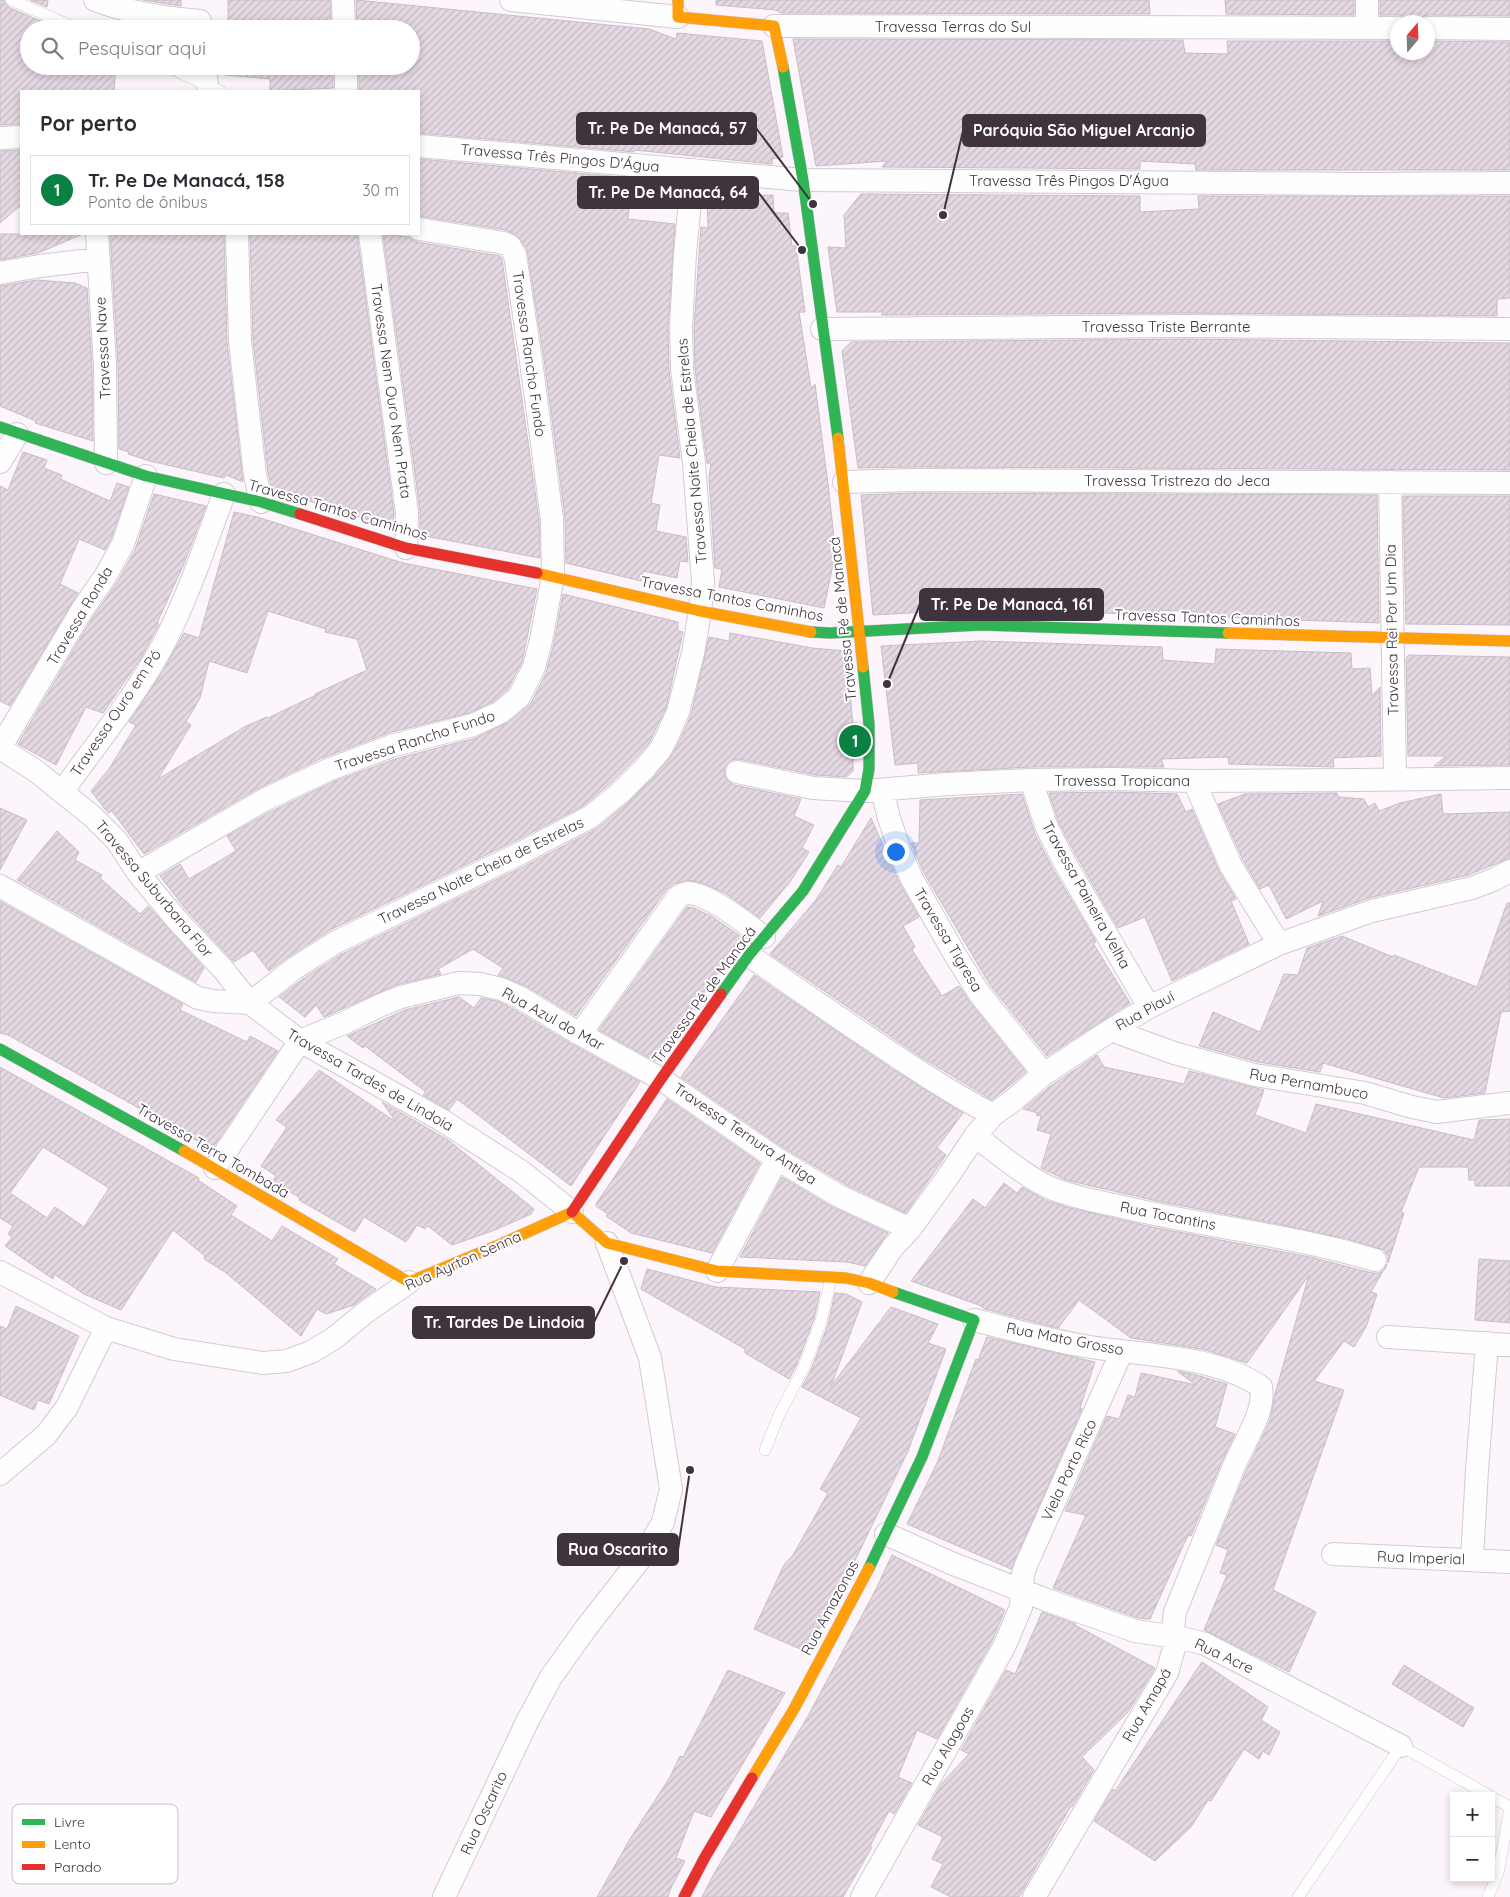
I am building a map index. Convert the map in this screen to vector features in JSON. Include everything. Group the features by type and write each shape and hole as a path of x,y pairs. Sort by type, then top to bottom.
{"street":[{"path":"95,0 115,8 162,17 200,16"},
{"path":"344,0 344,20"},
{"name":"Travessa Terras do Sul","path":"511,0 678,8 774,26 1390,28"},
{"path":"1367,0 1368,27"},
{"name":"Travessa Pé de Manacá","path":"572,1212 661,1079 749,955 803,891 841,831 873,790 869,769 869,724 844,482 803,180 774,26"},
{"path":"1435,28 1510,29"},
{"path":"346,75 346,90"},
{"path":"0,138 20,138"},
{"name":"Travessa Três Pingos D'Água","path":"420,146 803,180 1367,184 1510,183"},
{"name":"Travessa Noite Cheia de Estrelas","path":"250,1003 295,968 336,942 519,854 590,817 621,792 645,768 660,750 667,737 678,712 693,652 703,582 682,369 681,327 685,254 693,170"},
{"name":"Travessa Rancho Fundo","path":"138,872 264,800 328,770 391,746 473,725 501,712 519,697 534,666 553,576 552,519 515,255 510,246 504,243 420,229"},
{"name":"Travessa Nave","path":"97,235 105,365 106,463"},
{"path":"237,235 240,341 255,475 261,502"},
{"name":"Travessa Nem Ouro Nem Prata","path":"370,235 407,513 406,548"},
{"path":"0,273 98,259"},
{"name":"Travessa Triste Berrante","path":"822,329 1185,326 1510,329"},
{"path":"0,462 8,431"},
{"name":"Travessa Tantos Caminhos","path":"8,431 146,476 261,502 406,548 553,576 700,611 803,631 830,633 981,625 1392,639 1510,641"},
{"name":"Travessa Ronda","path":"0,748 123,544 146,476"},
{"name":"Travessa Tristreza do Jeca","path":"844,482 942,480 1510,482"},
{"name":"Travessa Rei Por Um Dia","path":"1390,482 1395,779"},
{"name":"Travessa Ouro em Pó","path":"62,792 140,683 162,646 181,607 224,494"},
{"name":"Travessa Suburbana Flor","path":"0,748 36,771 92,816 116,841 138,872 177,920 222,968 250,1003"},
{"name":"Travessa Tropicana","path":"737,772 813,788 873,790 1031,780 1113,779 1194,781 1510,778"},
{"name":"Travessa Paineira Velha","path":"1031,780 1047,828 1065,863 1149,1007"},
{"path":"1194,781 1231,866 1279,944"},
{"name":"Travessa Tigresa","path":"873,790 889,818 912,879 954,953 979,993 1044,1074"},
{"name":"Rua Piauí","path":"870,1283 893,1247 910,1228 975,1136 993,1115 1012,1102 1044,1074 1111,1030 1149,1007 1279,944 1372,910 1472,888 1510,871"},
{"path":"0,886 198,998 213,1001 250,1003"},
{"path":"580,1034 678,897 686,893 700,896 729,912 764,937"},
{"path":"749,955 791,986 910,1066 967,1102 993,1115"},
{"name":"Rua Azul do Mar","path":"300,1041 346,1022 381,1004 401,997 459,983 480,984 501,989 519,997 580,1034 661,1079"},
{"name":"Travessa Tardes de Lindoia","path":"250,1003 300,1041 443,1121 522,1172 572,1212"},
{"name":"Rua Pernambuco","path":"1111,1030 1174,1053 1255,1075 1365,1093 1437,1112 1510,1103"},
{"path":"215,1168 300,1041"},
{"name":"Travessa Terra Tombada","path":"0,1049 215,1168 409,1282"},
{"name":"Travessa Ternura Antiga","path":"661,1079 777,1159 839,1196 910,1228"},
{"name":"Rua Tocantins","path":"975,1136 1026,1173 1052,1188 1078,1197 1156,1215 1313,1243 1375,1260"},
{"path":"718,1271 777,1159"},
{"path":"572,1212 607,1243"},
{"name":"Rua Ayrton Senna","path":"0,1272 106,1328 174,1349 263,1363 287,1361 310,1352 333,1339 366,1312 409,1282 572,1212"},
{"name":"Rua Mato Grosso","path":"607,1243 718,1271 832,1276 870,1283 974,1320 1085,1346 1181,1359 1225,1370 1261,1387"},
{"name":"Rua Oscarito","path":"444,1897 526,1722 551,1677 586,1628 647,1550 663,1522 671,1489 650,1358 607,1243"},
{"name":"Rua Amazonas","path":"684,1897 705,1857 794,1709 861,1584 922,1457 974,1320"},
{"path":"0,1474 46,1435 67,1407 106,1328"},
{"path":"1388,1337 1510,1345"},
{"path":"1472,1560 1487,1343"},
{"name":"Viela Porto Rico","path":"1024,1590 1023,1574 1026,1565 1122,1351"},
{"name":"Rua Amapá","path":"1034,1897 1168,1672 1174,1648 1172,1637 1175,1612 1261,1404 1261,1387"},
{"name":"Rua Acre","path":"886,1534 951,1563 1044,1599 1135,1631 1205,1644 1401,1746"},
{"name":"Rua Imperial","path":"1333,1554 1510,1562"},
{"name":"Rua Alagoas","path":"862,1897 1004,1647 1018,1617 1024,1590"}],"lane":[{"path":"11,0 57,20"},
{"path":"194,75 210,80"},
{"path":"765,1450 779,1415 806,1361 821,1321 832,1276"},
{"path":"1298,1897 1401,1746"},
{"name":"Rua Acre","path":"1401,1746 1484,1792"},
{"name":"Rua Acre","path":"1495,1799 1510,1808"},
{"path":"1488,1897 1498,1873 1510,1808"}],"building":[{"path":"0,0 4,0 8,7 38,20 20,20 20,75 115,75 114,90 20,90 20,124 0,125"},
{"path":"30,0 48,0 47,7"},
{"path":"143,0 181,0 181,6"},
{"path":"228,0 330,0 331,20 228,20"},
{"path":"356,0 649,29 676,39 677,33 762,41 783,157 772,159 772,164 634,150 634,152 420,133 420,90 359,90 359,75 420,75 420,20 357,20"},
{"path":"716,0 1149,0 1150,14 781,13 775,10 716,5"},
{"path":"1225,0 1354,0 1354,15 1226,14"},
{"path":"1380,0 1510,0 1510,16 1380,15"},
{"path":"793,39 1183,40 1185,53 1228,54 1227,41 1390,41 1390,60 1435,60 1435,41 1510,42 1510,170 1196,170 1195,164 1140,161 1140,169 882,167 887,161 816,166"},
{"path":"225,75 333,75 333,88 270,90 270,79"},
{"path":"20,150 20,206 0,223 0,151"},
{"path":"420,159 632,178 628,219 675,224 668,327 669,371 680,458 659,455 651,503 660,505 656,531 686,537 688,562 680,561 677,578 643,571 641,581 566,563 565,517 527,249 516,235 506,230 420,216"},
{"path":"861,194 1140,196 1140,212 1199,209 1198,196 1510,196 1510,298 1497,299 1497,316 1185,313 881,315 884,312 837,312 828,247 846,248 844,215"},
{"path":"773,195 774,213 788,213 792,246 796,246 805,312 799,312 811,388 815,384 828,484 837,564 833,564 824,608 719,587 722,569 715,568 709,477 711,464 707,463 695,368 694,327 701,227 708,228 707,197"},
{"path":"0,234 81,235 38,253 0,260"},
{"path":"110,235 224,235 227,342 243,482 226,475 224,478 150,461 119,449 118,364"},
{"path":"250,235 357,235 394,514 393,528 272,489 268,473 253,340"},
{"path":"383,235 409,237 417,242 500,256 502,259 539,520 540,558 420,535 420,511"},
{"path":"37,280 75,283 87,288 92,365 93,441 35,423 36,421 0,406 0,286"},
{"path":"1185,339 1510,343 1510,470 858,468 842,351 851,342"},
{"path":"23,452 47,460 44,468 62,475 60,479 110,501 117,483 129,487 111,539 105,550 79,539 60,584 78,593 10,706 0,701 0,486 8,490"},
{"path":"913,493 1377,495 1379,623 1218,617 1219,613 1159,610 1160,615 982,609 873,615 861,495"},
{"path":"154,494 206,506 183,566 157,623 159,624 141,658 103,713 86,707 56,765 18,744 135,550"},
{"path":"1403,496 1510,496 1510,625 1406,624"},
{"path":"234,512 257,517 403,563 537,589 522,662 508,689 494,701 469,713 388,733 322,758 257,789 144,854 112,811 108,813 91,791 109,769 136,725 129,722 163,671 184,633 199,638","holes":["268,611 326,629 325,632 357,639 367,670 268,718 246,726 158,779 191,725 186,722 200,698 209,661 247,673"]},
{"path":"563,594 678,622 678,631 683,632 666,708 649,743 635,759 612,782 583,806 513,842 330,930 269,971 253,950 234,962 187,911 160,876 180,864 189,879 236,851 227,836 270,812 333,782 395,759 476,738 509,722 531,703 546,673 554,643"},
{"path":"730,633 812,648 846,651 853,725 853,771 846,777 815,775 739,759 732,760 724,769 725,777 734,785 801,799 794,816 814,825 802,848 809,852 790,882 760,918 725,893 703,883 688,880 674,884 667,889 576,1016 526,986 498,975 503,968 473,949 438,969 441,974 396,985 324,1017 316,1005 305,1017 279,997 342,954 525,866 596,829 629,802 670,758 691,715 709,637 729,641"},
{"path":"981,641 1162,647 1163,660 1215,664 1216,649 1351,653 1352,669 1370,668 1372,696 1380,687 1381,756 1333,758 1334,767 1229,764 1228,757 1161,759 1164,767 1031,767 918,773 918,763 895,765 881,646"},
{"path":"1409,655 1510,657 1510,765 1434,766 1446,756 1408,756 1406,658"},
{"path":"1049,793 1177,794 1186,812 1192,809 1219,871 1236,899 1231,901 1249,944 1172,981 1145,917 1118,928 1059,823"},
{"path":"1337,793 1338,797 1364,799 1368,807 1375,803 1379,811 1400,803 1441,794 1443,814 1510,812 1510,858 1468,875 1369,898 1318,916 1323,901 1286,919 1269,885 1260,889 1243,860 1218,804 1245,794"},
{"path":"1022,794 1035,834 1053,869 1094,938 1096,942 1093,943 1130,1003 1047,1056 990,985 924,873 911,843 919,843 920,800"},
{"path":"0,808 27,820 0,870"},
{"path":"871,818 900,884 919,917 903,926 915,947 912,950 942,996 959,986 1026,1072 992,1100 921,1057 770,954 815,901 838,865 841,867"},
{"path":"57,831 79,852 75,860 102,875 100,878 140,914 148,906 204,968 196,982 17,880"},
{"path":"0,901 183,1004 180,1010 247,1042 250,1036 278,1051 212,1149 8,1035 0,1033"},
{"path":"1507,903 1510,903 1510,1011 1501,1012 1485,1093 1444,1098 1323,1063 1320,1072 1258,1062 1199,1046 1213,1012 1260,1032 1284,974 1298,975 1307,948 1342,936 1393,957 1394,955 1477,987"},
{"path":"687,907 694,908 711,916 743,938 655,1061 599,1030"},
{"path":"754,975 892,1069 963,1113 937,1148 946,1155 906,1213 845,1184 784,1148 681,1077"},
{"path":"459,997 474,1008 481,998 497,1001 640,1082 571,1186 457,1099 449,1110 423,1095 426,1092 365,1046 363,1048 347,1036 405,1010"},
{"path":"1097,1055 1104,1067 1184,1084 1189,1071 1264,1090 1255,1115 1306,1133 1316,1104 1474,1140 1479,1120 1510,1119 1510,1186 1475,1186 1475,1180 1469,1180 1468,1167 1419,1167 1401,1212 1404,1213 1388,1263 1388,1256 1384,1250 1347,1239 1157,1201 1066,1180 1041,1168 1051,1134 1037,1130 1041,1116 1036,1115 1038,1113 1023,1109 1052,1085"},
{"path":"0,1067 199,1178 198,1180 237,1206 231,1215 272,1241 282,1226 338,1259 334,1264 376,1289 354,1305 326,1314 317,1309 301,1336 225,1272 204,1259 205,1256 173,1230 121,1310 84,1294 54,1274 53,1279 5,1246 12,1237 8,1234 13,1226 0,1218","holes":["43,1147 109,1188 84,1227 55,1207 47,1218 10,1193"]},
{"path":"319,1070 396,1122 382,1102 448,1140 534,1209 531,1214 495,1230 452,1245 428,1226 425,1229 417,1225 406,1242 364,1217 355,1232 299,1200 300,1198 273,1181 276,1176 261,1166 287,1127 276,1120"},
{"path":"667,1099 760,1163 712,1253 631,1233 606,1216 608,1214 596,1206"},
{"path":"782,1177 832,1207 888,1233 865,1266 847,1262 740,1257"},
{"path":"1004,1183 1017,1193 1022,1187 1047,1201 1066,1207 1152,1227 1310,1257 1372,1273 1379,1273 1384,1270 1371,1292 1377,1294 1366,1327 1354,1347 1344,1341 1314,1381 1344,1390 1273,1590 1316,1612 1289,1672 1204,1630 1227,1575 1220,1573 1228,1550 1216,1545 1246,1471 1270,1421 1275,1394 1309,1275 1247,1363 1202,1349 1131,1338 1079,1300 1058,1328 985,1309 979,1305 911,1281 973,1199 985,1208"},
{"path":"1479,1259 1510,1261 1510,1323 1475,1320"},
{"path":"647,1269 716,1287 820,1292 814,1319 797,1364 789,1379 745,1353 745,1349 641,1289"},
{"path":"835,1293 846,1294 862,1302 831,1386 891,1307 938,1324 928,1343 946,1349 908,1451 847,1577 807,1652 754,1629 784,1565 793,1555 828,1493 820,1489 861,1418 802,1387 811,1370 828,1324"},
{"path":"16,1306 79,1336 49,1404 38,1400 34,1410 0,1395 0,1326 7,1329"},
{"path":"987,1337 1095,1362 1080,1408 1082,1409 1011,1569 907,1524 937,1463 976,1359 978,1360"},
{"path":"1177,1371 1227,1384 1215,1427 1235,1434 1191,1536 1188,1535 1150,1619 1138,1618 1053,1588 1086,1515 1065,1511 1107,1416 1119,1419 1128,1395 1135,1397 1141,1373 1196,1385"},
{"path":"892,1555 1005,1610 992,1641 937,1739 917,1730 898,1777 912,1783 894,1814 889,1811 870,1846 872,1847 843,1897 702,1897 808,1716 875,1591"},
{"path":"1042,1612 1076,1624 1073,1624 1155,1668 1128,1712 1082,1757 1094,1770 1019,1897 951,1897 931,1887 943,1864 932,1859 943,1837 918,1825 942,1783 969,1754 961,1750 1006,1670 1015,1674"},
{"path":"1202,1662 1268,1707 1261,1720 1280,1732 1269,1755 1263,1751 1259,1759 1244,1749 1211,1801 1208,1800 1191,1827 1155,1861 1094,1821 1113,1789 1115,1791"},
{"path":"1404,1665 1474,1708 1463,1727 1392,1684"},
{"path":"728,1670 785,1693 711,1817 694,1811 676,1858 685,1861 668,1897 597,1897 630,1839 670,1777 680,1756 683,1757"}],"traffic: fast":[{"path":"783,67 803,180 838,438"},
{"path":"0,427 146,476 261,502 300,514"},
{"path":"811,632 830,633 981,625 1228,633"},
{"path":"721,994 749,955 803,891 865,791 869,769 869,724 863,667"},
{"path":"0,1049 184,1151"},
{"path":"869,1568 922,1457 974,1320 893,1292"}],"traffic: slow":[{"path":"678,0 678,17 774,26 783,67"},
{"path":"838,438 863,667"},
{"path":"537,573 700,611 811,632"},
{"path":"1228,633 1510,641"},
{"path":"184,1151 409,1282 572,1212"},
{"path":"572,1212 607,1243 717,1271 846,1278 869,1283 893,1292"},
{"path":"752,1778 794,1709 869,1568"}],"traffic: jam":[{"path":"300,514 406,548 537,573"},
{"path":"572,1212 661,1079 721,994"},
{"path":"684,1897 705,1857 752,1778"}],"place":[{"name":"Tr. Pe De Manacá, 57","path":"813,204"},
{"name":"Paróquia São Miguel Arcanjo","path":"943,215"},
{"name":"Tr. Pe De Manacá, 64","path":"802,250"},
{"name":"Tr. Pe De Manacá, 161","path":"887,684"},
{"name":"Tr. Pe De Manacá, 158","path":"855,741"},
{"name":"Tr. Tardes De Lindoia","path":"624,1261"},
{"name":"Rua Oscarito","path":"690,1470"}]}
